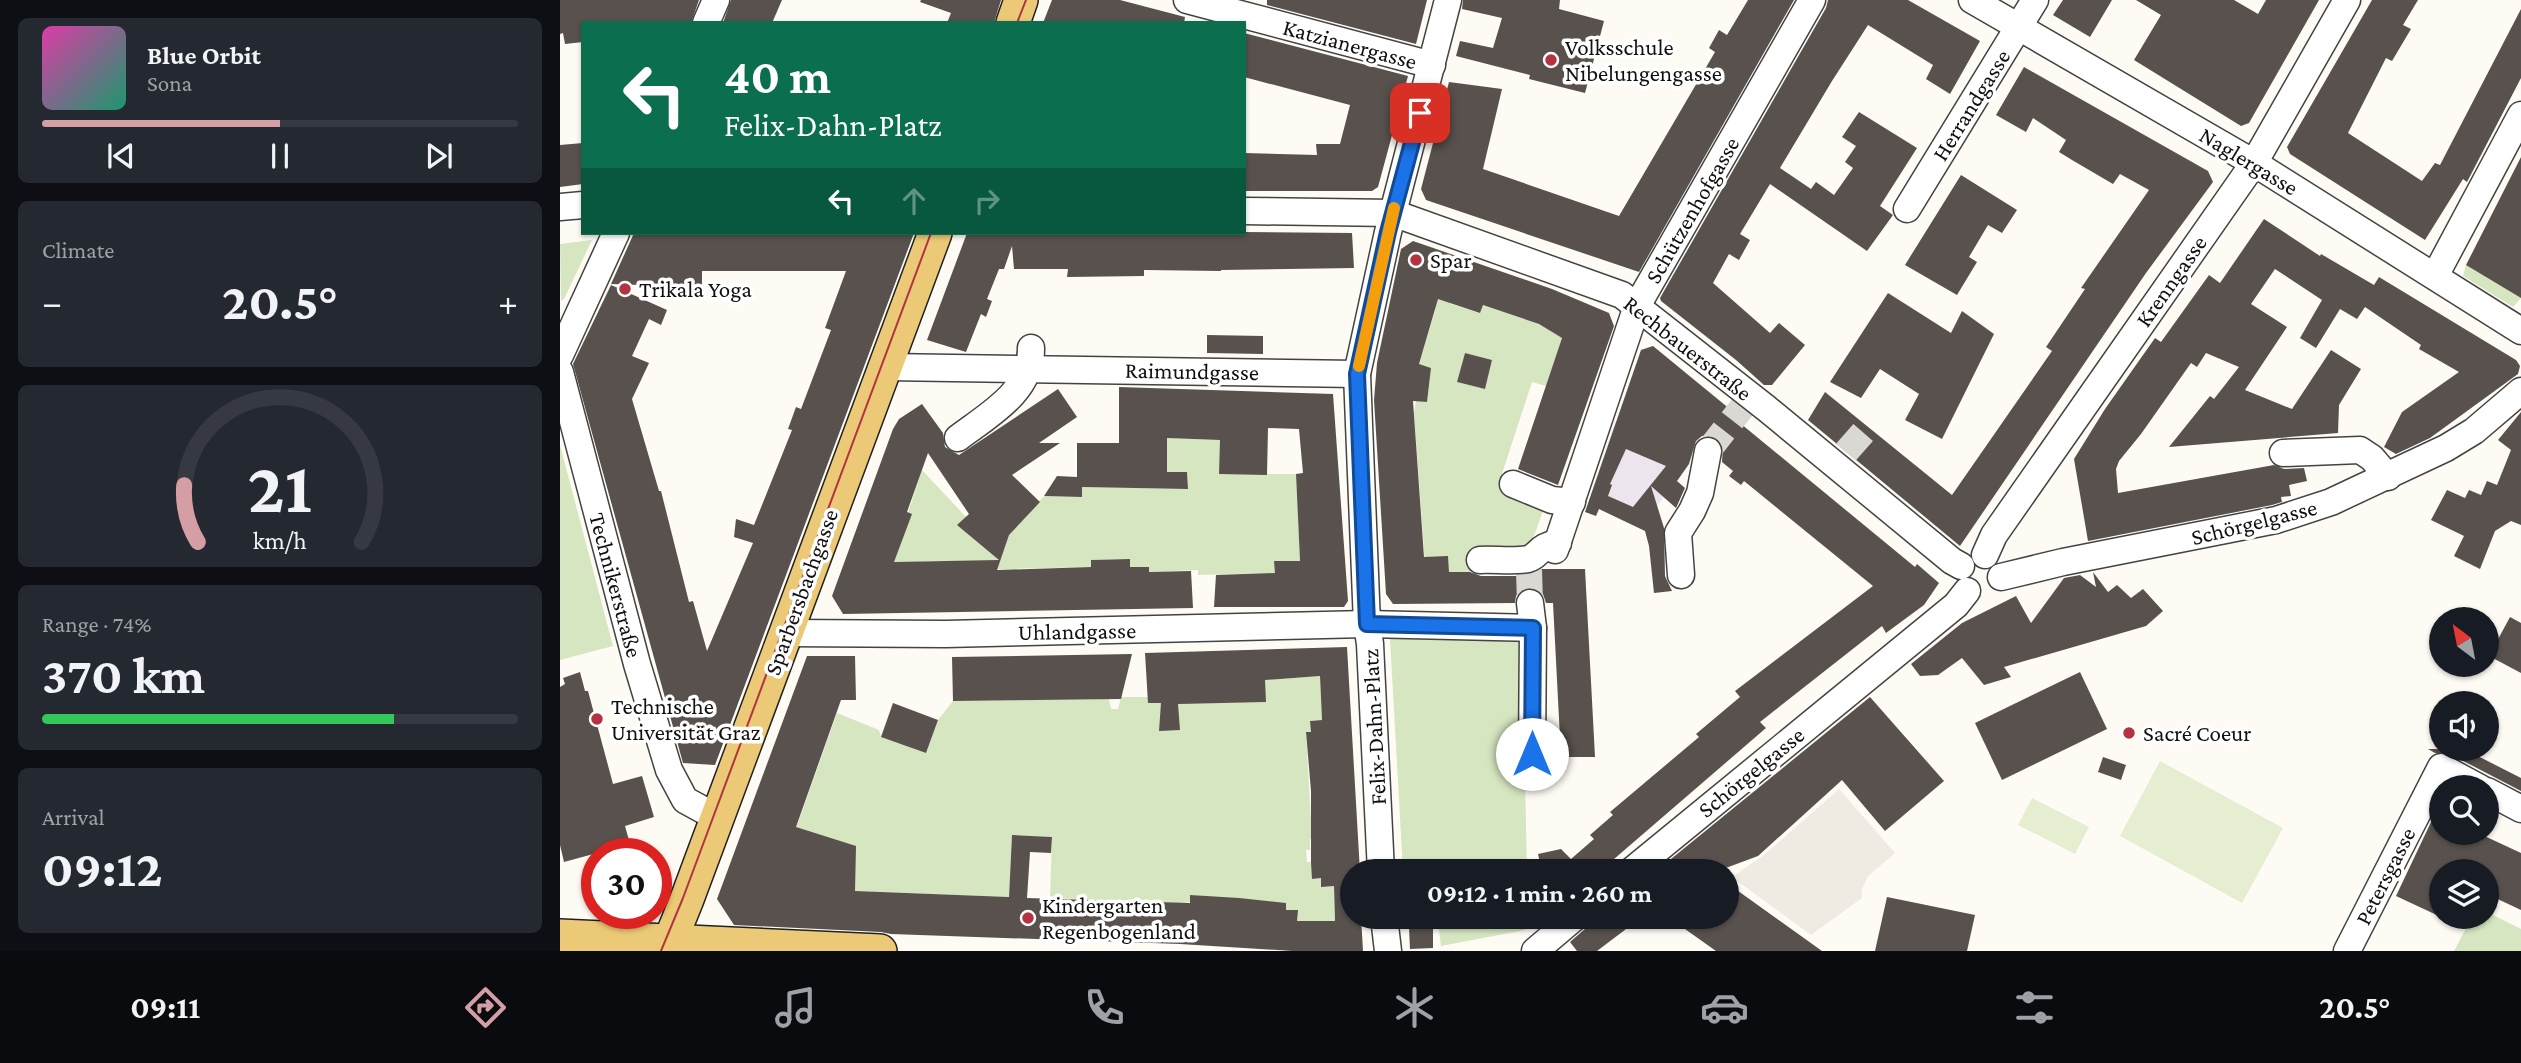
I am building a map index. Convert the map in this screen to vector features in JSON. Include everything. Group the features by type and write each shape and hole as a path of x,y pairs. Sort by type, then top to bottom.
{"main road":[{"path":"1014,21 1021,0"},
{"name":"Sparbersbachgasse","path":"668,946 934,235"},
{"path":"560,936 668,946 880,951"}],"street":[{"path":"707,21 716,0"},
{"name":"Katzianergasse","path":"1187,0 1432,65"},
{"path":"1367,624 1357,374 1393,213 1448,0"},
{"name":"Schützenhofgasse","path":"1480,560 1527,559 1536,555 1544,546 1556,547 1637,306 1812,0"},
{"name":"Naglergasse","path":"1972,0 2254,163 2521,331"},
{"name":"Herrandgasse","path":"1907,209 2035,0"},
{"name":"Krenngasse","path":"1971,571 2254,163 2347,0"},
{"path":"2435,276 2521,115"},
{"path":"560,207 581,205"},
{"name":"Rechbauerstraße","path":"1246,211 1393,213 1622,295 1841,459 1952,561 1971,571 1997,563 2001,577"},
{"path":"560,355 615,235"},
{"path":"958,438 1016,393 1029,358"},
{"name":"Raimundgasse","path":"886,367 1029,358 1357,374"},
{"name":"Technikerstraße","path":"560,372 636,664 669,770 685,800 716,817"},
{"name":"Schörgelgasse","path":"2001,577 2063,562 2276,520 2331,502 2439,452 2474,431 2521,391"},
{"path":"2283,453 2360,450 2372,458 2388,477"},
{"path":"1681,575 1678,533 1700,493 1708,451"},
{"path":"1513,484 1552,500 1572,502"},
{"path":"1971,571 1981,596 1994,590 2001,577"},
{"name":"Schörgelgasse","path":"1646,859 1956,606 1971,571"},
{"name":"Felix-Dahn-Platz","path":"1380,859 1367,624 1532,615 1532,754"},
{"name":"Uhlandgasse","path":"786,632 970,633 1367,624"},
{"name":"Petersgasse","path":"2437,775 2441,767 2456,775"},
{"name":"Petersgasse","path":"2347,951 2429,790"},
{"path":"2499,797 2521,809"},
{"path":"1385,929 1388,951"},
{"path":"1535,951 1561,929"}],"shaded area":[{"path":"1615,422 1666,446 1688,466 1640,528 1588,504"},
{"path":"1839,789 1895,853 1868,876 1862,889 1862,898 1811,935 1739,882 1739,872 1764,855"}],"green space":[{"path":"592,240 564,299 561,301 560,244"},
{"path":"2466,265 2521,298 2513,307 2463,276"},
{"path":"1436,287 1451,304 1480,313 1483,305 1539,324 1562,338 1546,386 1532,382 1498,486 1543,511 1528,552 1472,554 1473,572 1449,572 1448,556 1425,563 1414,413 1416,401 1427,402 1431,368 1419,364 1435,311","holes":["1465,353 1492,360 1485,389 1457,382"]},
{"path":"1167,438 1220,440 1220,474 1296,474 1300,561 1275,561 1275,573 1198,575 1198,570 1149,572 1149,567 1130,567 1129,559 1091,560 1091,567 960,570 960,561 921,561 887,577 922,470 966,517 958,525 985,548 1005,545 1011,527 1022,520 1044,496 1081,497 1082,487 1188,489 1187,472 1167,472"},
{"path":"560,445 613,646 560,660"},
{"path":"1522,635 1527,859 1402,859 1390,639"},
{"path":"1320,676 1322,720 1311,721 1311,732 1306,732 1312,839 1310,850 1306,850 1307,862 1312,862 1313,879 1321,878 1321,886 1334,886 1335,921 1297,921 1297,910 1286,910 1286,903 1190,895 1190,902 1180,903 1050,898 1052,837 1012,835 1009,897 853,891 774,869 797,826 837,713 879,730 881,737 926,753 938,720 953,701 1109,699 1111,709 1118,709 1121,697 1148,697 1149,703 1265,702 1265,680"},
{"path":"2160,761 2283,828 2242,903 2120,836"},
{"path":"2032,798 2089,827 2075,854 2018,825"},
{"path":"2499,918 2521,929 2521,951 2454,951 2466,929 2499,929"},
{"path":"1439,929 1525,929 1525,930 1441,946"}],"building":[{"path":"560,0 699,0 692,21 581,21 581,42 565,44 563,33 560,34"},
{"path":"731,0 782,0 773,21 724,21"},
{"path":"1001,0 995,21 948,21 951,13 920,2"},
{"path":"1052,0 1120,0 1185,17 1184,21 1044,21"},
{"path":"1267,0 1427,0 1416,44 1267,5"},
{"path":"1463,0 1560,0 1559,9 1604,21 1585,93 1529,79 1530,75 1456,56 1460,41 1493,48 1502,18 1462,9"},
{"path":"1748,0 1794,0 1639,272 1426,200 1421,189 1449,82 1502,89 1483,169 1619,216 1715,52 1709,48 1719,30 1727,35"},
{"path":"1828,0 1908,0 1980,41 1950,94 1926,79 1933,65 1868,25 1832,81 1780,168 1811,189 1816,182 1834,195 1853,168 1845,162 1856,146 1842,137 1859,112 1917,148 1880,206 1893,215 1867,251 1770,184 1740,234 1750,240 1739,260 1729,254 1713,283 1770,333 1779,323 1805,345 1772,385 1764,385 1660,298 1826,8"},
{"path":"2063,0 2112,0 2090,37 2053,15"},
{"path":"2136,0 2234,0 2258,14 2266,0 2319,0 2249,123 2241,126 2134,60 2161,15"},
{"path":"2372,0 2418,0 2403,25 2411,29 2392,61 2386,58 2348,133 2422,181 2435,163 2440,165 2521,9 2521,78 2467,182 2463,179 2425,240 2290,154 2287,147"},
{"path":"1246,34 1408,76 1378,187 1372,191 1246,191 1246,153 1317,155 1316,144 1340,144 1350,105 1246,78"},
{"path":"2024,67 2208,171 2213,182 2146,273 1960,546 1808,420 1825,392 1952,495 2052,351 2046,347 2085,289 2081,288 2149,190 2120,174 2113,184 2059,152 2066,140 2033,118 2026,132 1996,115"},
{"path":"581,143 581,184 560,187 560,145"},
{"path":"2521,157 2521,298 2466,265"},
{"path":"1961,175 2017,210 2002,233 1988,225 1969,257 1977,262 1957,295 1905,265"},
{"path":"2264,219 2320,256 2321,254 2374,285 2379,277 2516,360 2520,366 2518,374 2430,438 2396,454 2384,447 2402,412 2459,372 2419,349 2421,345 2365,307 2357,319 2340,309 2316,348 2300,338 2322,300 2275,269 2251,304 2287,327 2245,390 2292,409 2331,350 2361,369 2339,405 2338,433 2169,447 2210,396 2214,399 2239,367 2206,353 2197,367 2191,363 2119,461 2116,469 2118,493 2274,465 2284,469 2304,468 2307,481 2289,485 2291,496 2281,497 2282,502 2272,505 2088,541 2074,459 2155,338 2161,342 2209,275 2220,283"},
{"path":"1352,233 1354,268 1144,270 1144,276 1067,277 1068,269 1014,269 1012,246 1004,269 999,269 987,299 992,301 986,317 981,314 966,352 927,340 966,235"},
{"path":"633,235 913,235 715,765 683,763 573,364 611,285 667,310 661,325 649,319 632,356 649,363 632,399 661,491 689,602 693,601 707,651 753,543 734,537 736,519 754,525 792,430 788,429 796,407 801,409 831,330 825,328 846,271 702,271 702,287 611,284"},
{"path":"1413,241 1552,289 1609,313 1614,326 1558,485 1518,469 1562,338 1539,324 1483,305 1480,313 1438,299 1419,364 1431,368 1427,402 1413,401 1424,557 1448,556 1449,572 1470,572 1481,576 1517,576 1533,574 1542,569 1585,569 1595,757 1561,757 1553,603 1546,603 1543,594 1537,589 1529,587 1521,590 1515,603 1393,604 1386,594 1374,400 1377,363 1401,249"},
{"path":"1888,293 1951,333 1962,311 1994,334 1942,439 1905,420 1919,394 1880,369 1861,398 1830,382"},
{"path":"1207,335 1263,336 1263,354 1207,353"},
{"path":"1653,346 1731,410 1729,414 1915,567 1917,564 1939,583 1924,605 1886,633 1882,626 1760,722 1766,728 1614,859 1571,859 1594,839 1590,835 1613,815 1610,812 1699,737 1696,734 1740,697 1735,691 1873,586 1744,481 1741,485 1729,476 1733,471 1722,462 1723,445 1710,435 1702,436 1696,441 1689,464 1677,481 1685,488 1676,508 1651,486 1664,528 1665,576 1672,591 1654,593 1645,531 1599,509 1596,516 1585,512 1641,350","holes":["1626,449 1666,466 1633,507 1608,496 1612,485 1610,484"]},
{"path":"1465,353 1492,360 1485,389 1457,382"},
{"path":"1119,387 1333,394 1348,601 1344,607 1214,607 1216,575 1275,573 1274,561 1300,561 1296,474 1303,473 1299,429 1268,428 1267,475 1219,474 1220,440 1167,438 1167,472 1187,472 1188,489 1082,487 1082,497 1044,496 1057,476 1077,477 1077,443 1119,443"},
{"path":"1058,389 1077,417 1039,443 1060,443 1012,475 1040,502 1009,535 997,570 1091,567 1091,560 1130,559 1130,567 1149,567 1149,572 1191,571 1193,608 843,614 832,596 899,419 922,404 943,433 945,447 959,455","holes":["928,453 969,514 957,525 999,560 894,562 912,514 907,512"]},
{"path":"2521,412 2521,525 2511,521 2495,531 2480,569 2454,556 2464,536 2431,520 2447,490 2465,498 2469,490 2481,495 2487,481 2497,485 2511,450 2498,440"},
{"path":"2093,572 2108,592 2117,585 2131,598 2143,589 2163,611 2146,626 2004,667 2011,677 1984,685 1962,658 1938,675 1920,676 1911,664 1962,623 2016,596 2031,623 2064,578 2080,575 2096,587"},
{"path":"2510,617 2521,623 2521,673 2499,661 2499,637"},
{"path":"1347,647 1359,859 1340,859 1340,929 1362,929 1363,951 1293,951 734,925 717,899 807,656 855,656 856,700 841,700 796,827 856,846 855,891 1009,897 1012,835 1052,837 1051,853 1030,852 1027,898 1190,903 1190,895 1239,898 1286,903 1286,910 1298,910 1297,921 1335,921 1334,886 1321,887 1321,878 1312,879 1311,791 1306,732 1311,732 1310,721 1322,720 1320,676 1265,680 1266,702 1178,704 1180,730 1159,731 1161,703 1148,703 1145,653"},
{"path":"1132,654 1121,699 953,701 952,657"},
{"path":"580,672 585,691 588,691 613,784 642,776 654,817 625,826 628,838 581,838 581,857 564,862 560,845 560,687 565,684 563,678"},
{"path":"2080,672 2107,729 2002,780 1975,723"},
{"path":"1870,697 1944,781 1885,831 1842,780 1758,856 1739,863 1739,859 1671,859"},
{"path":"893,703 938,720 926,753 881,737"},
{"path":"2103,757 2126,765 2121,780 2098,772"},
{"path":"2463,761 2488,761 2521,778 2521,791 2499,780 2499,775 2490,775"},
{"path":"2429,826 2429,845 2499,845 2499,843 2521,853 2521,910 2499,900 2499,859 2429,859 2429,911 2396,896"},
{"path":"1561,849 1571,859 1539,859 1538,854"},
{"path":"1739,892 1822,951 1716,951 1685,929 1739,929"},
{"path":"1887,897 1975,915 1967,951 1875,951"},
{"path":"1409,929 1433,929 1433,948 1410,949"},
{"path":"1585,929 1626,929 1597,951 1577,951 1570,942"}],"tunnel":[{"path":"1708,451 1751,396"},
{"path":"1846,452 1868,427"},
{"path":"1529,570 1530,603"}],"tram line":[{"path":"1018,21 1026,0"},
{"path":"661,951 930,235"}],"slow traffic":[{"path":"1359,366 1394,208"}],"place":[{"name":"Volksschule Nibelungengasse","path":"1551,60"},
{"name":"Spar","path":"1416,260"},
{"name":"Trikala Yoga","path":"625,289"},
{"name":"Technische Universität Graz","path":"597,719"},
{"name":"Sacré Coeur","path":"2129,733"},
{"name":"Kindergarten Regenbogenland","path":"1028,918"}],"route":[{"path":"1420,113 1388,232 1357,374 1367,624 1533,628 1532,754"}]}
